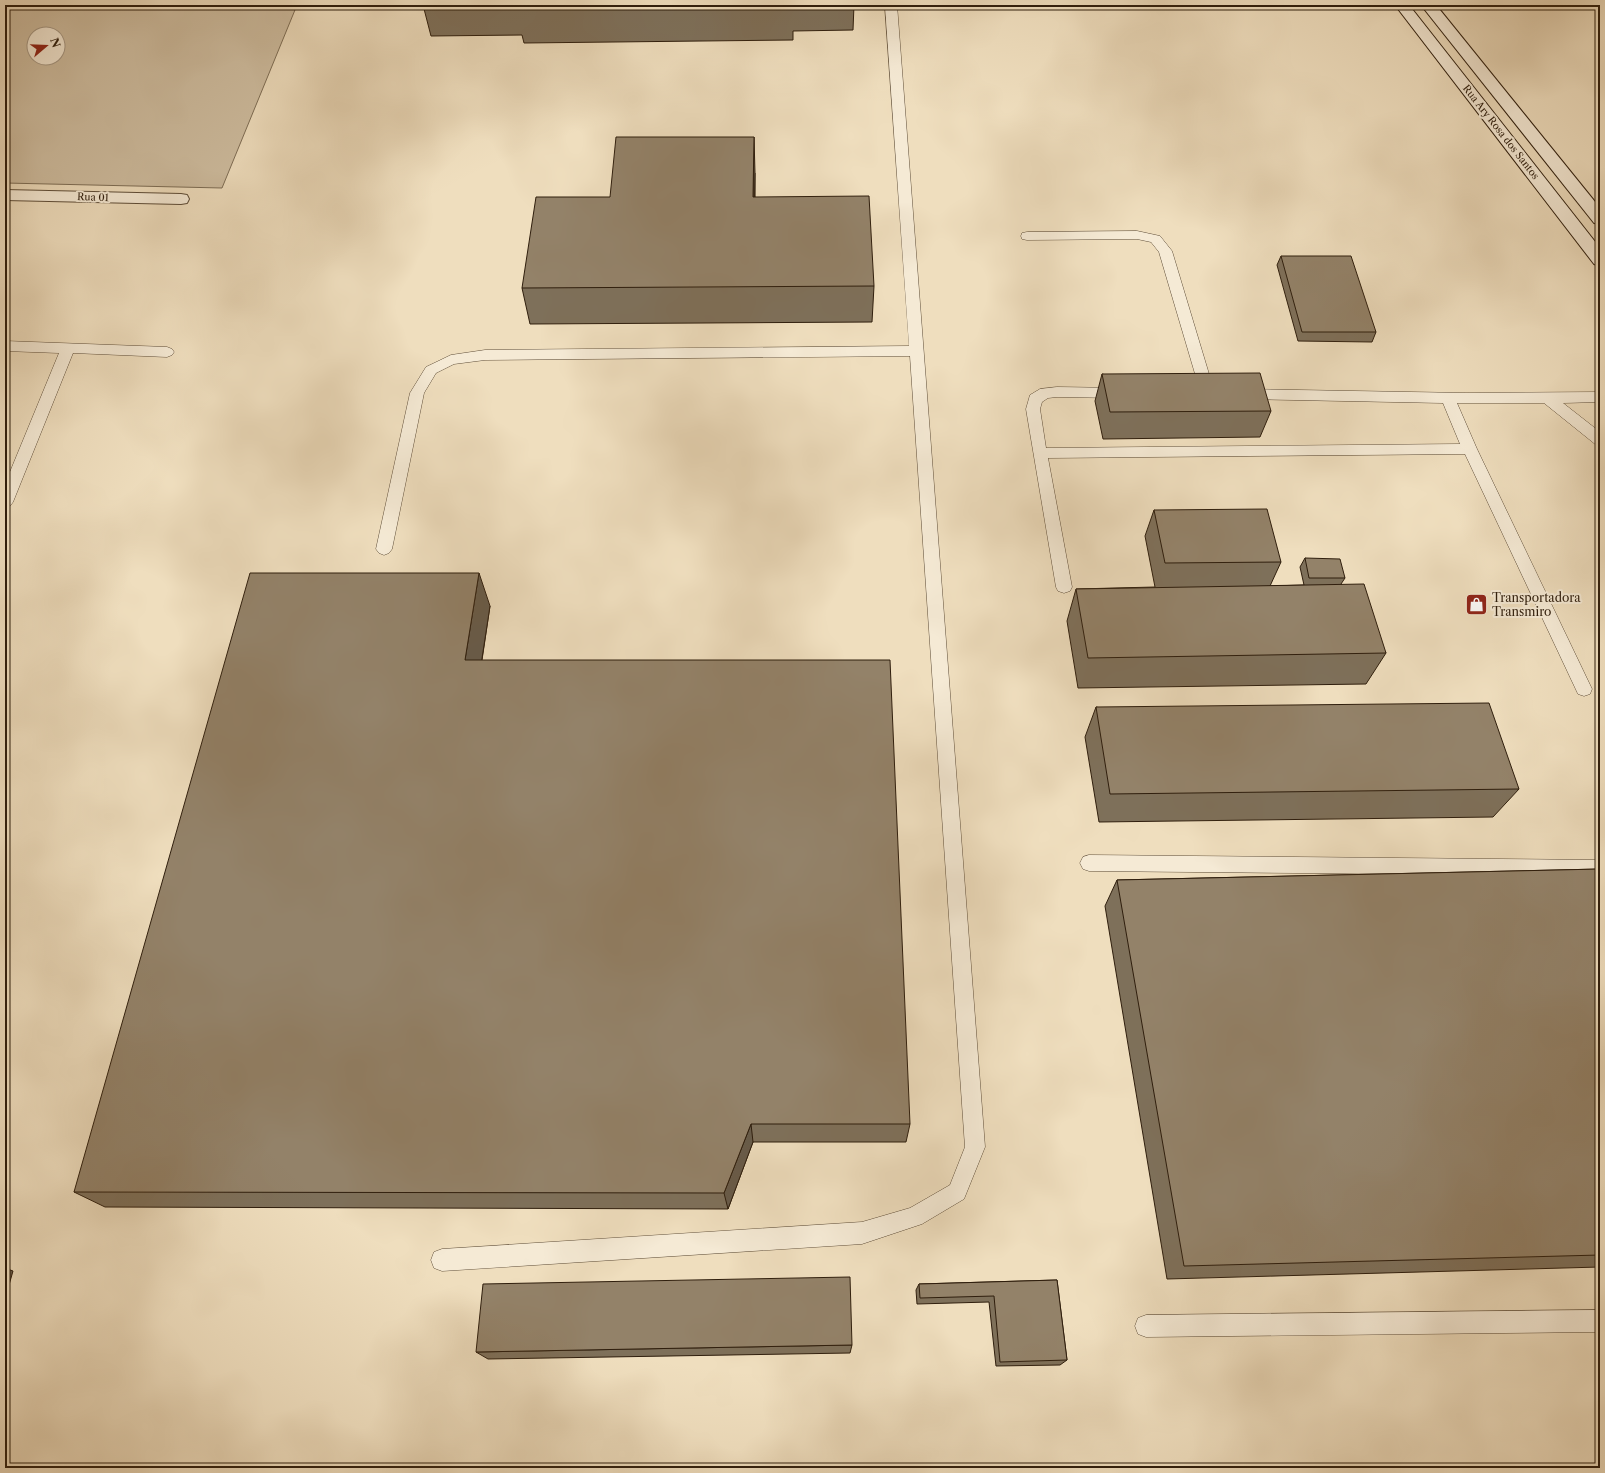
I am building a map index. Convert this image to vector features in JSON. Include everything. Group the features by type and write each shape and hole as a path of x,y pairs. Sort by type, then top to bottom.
{"main road":[{"name":"Rua Ary Rosa dos Santos","path":"1402,5 1600,260"},
{"name":"Rua Ary Rosa dos Santos","path":"1428,5 1600,220"},
{"name":"Rua 01","path":"5,195 181,200"}],"lane":[{"path":"442,1260 862,1233 915,1217 957,1192 975,1147 891,5"},
{"path":"1027,236 1137,235 1155,239 1165,251 1208,394"},
{"path":"5,346 167,352"},
{"path":"5,502 68,348"},
{"path":"384,550 417,393 431,370 451,360 485,355 917,351"},
{"path":"1064,587 1040,453 1034,409 1035,399 1045,393 1058,392 1137,393"},
{"path":"1192,394 1448,398 1600,397"},
{"path":"1448,398 1470,449 1584,688"},
{"path":"1547,398 1600,440"},
{"path":"1040,453 1470,449"},
{"path":"1089,863 1600,868"},
{"path":"1146,1326 1600,1321"}],"shaded area":[{"path":"5,5 297,5 222,188 5,183"}],"building":[{"path":"517,5 653,5 517,7"},
{"path":"616,137 754,137 753,197 869,196 874,286 522,288 536,197 610,197"},
{"path":"1281,256 1351,256 1376,332 1302,332"},
{"path":"1260,373 1271,411 1110,412 1102,374"},
{"path":"1267,509 1281,562 1165,563 1154,510"},
{"path":"1305,558 1340,559 1345,578 1309,578"},
{"path":"250,573 479,573 465,660 890,660 910,1124 751,1124 724,1193 74,1192"},
{"path":"1364,584 1386,653 1088,658 1076,589"},
{"path":"1489,703 1519,789 1110,794 1096,707"},
{"path":"1600,869 1600,1255 1184,1266 1117,880"},
{"path":"850,1277 852,1345 476,1352 483,1284"},
{"path":"1057,1280 1067,1360 1000,1362 994,1296 920,1298 919,1284"}],"place":[{"name":"Transportadora Transmiro","path":"1477,604"}]}
